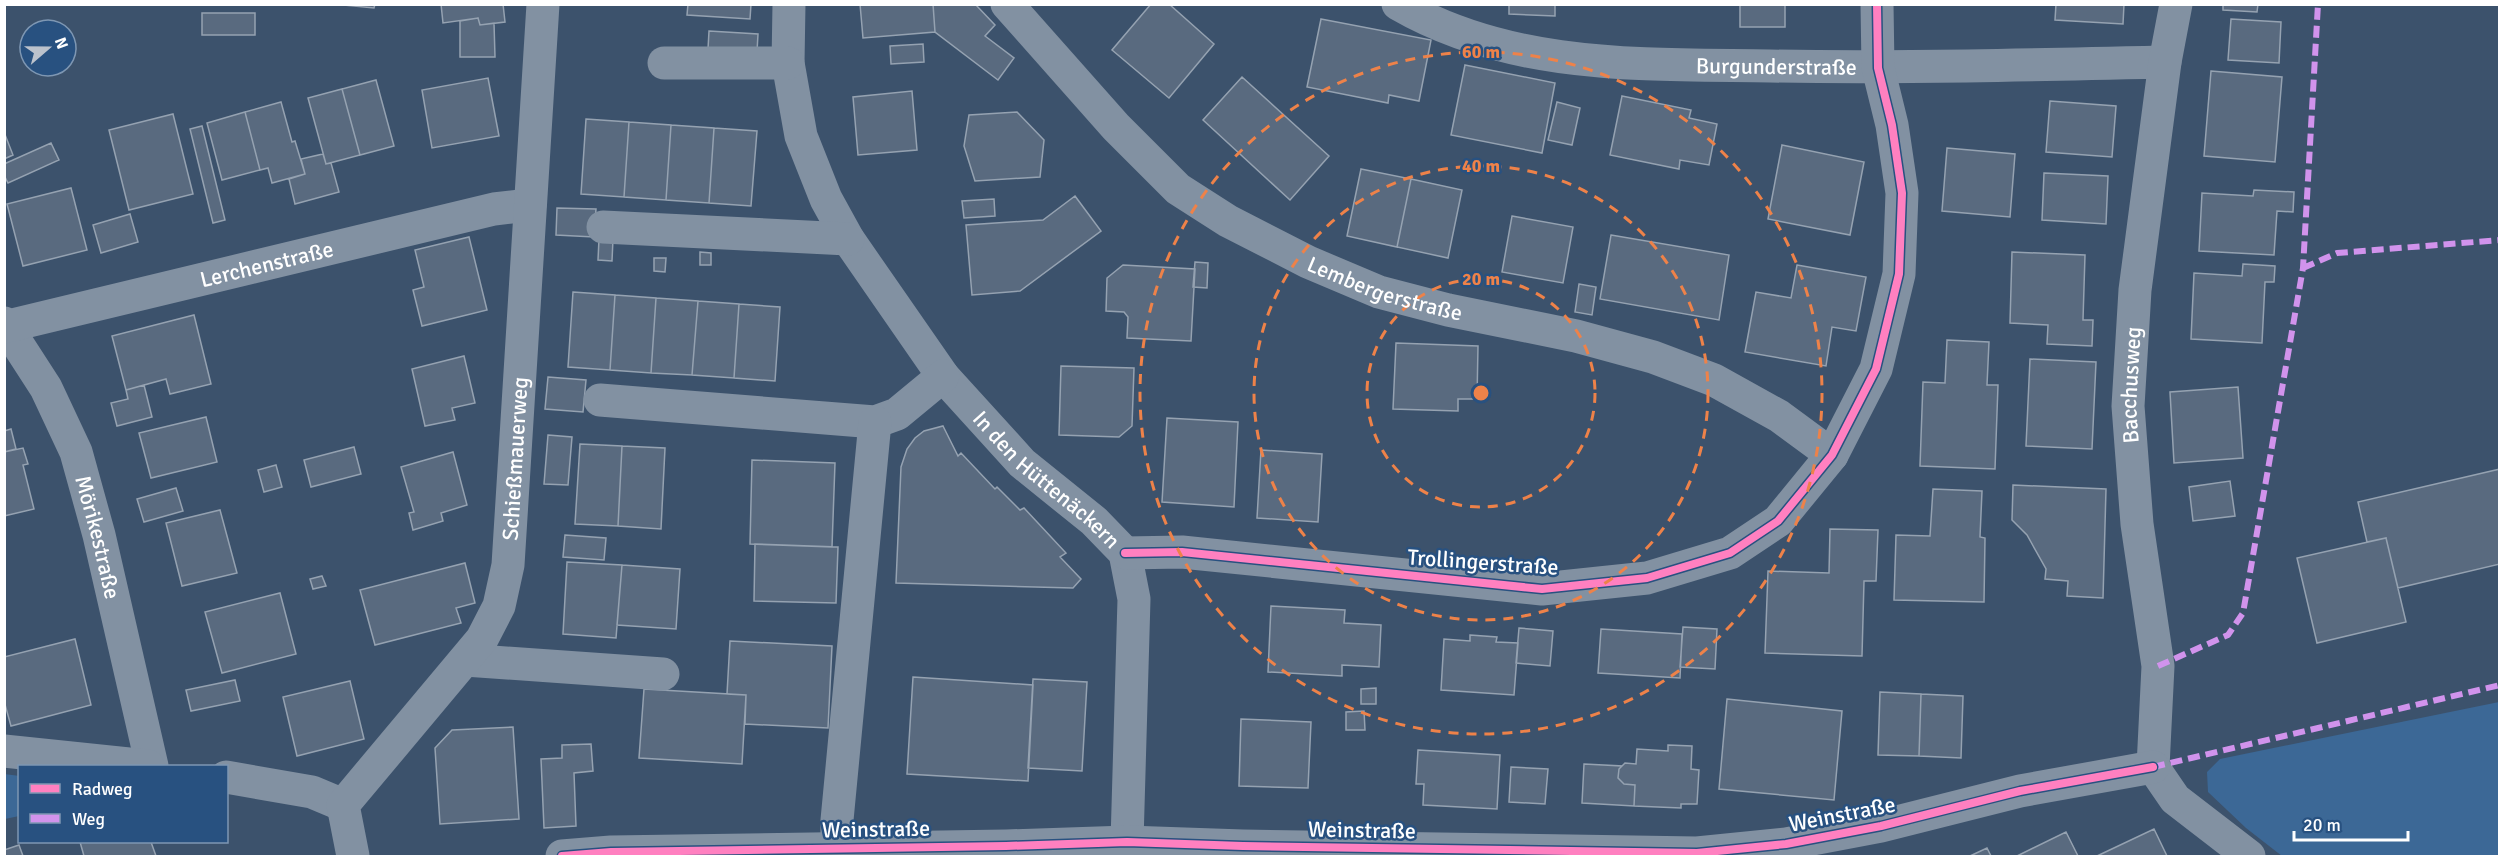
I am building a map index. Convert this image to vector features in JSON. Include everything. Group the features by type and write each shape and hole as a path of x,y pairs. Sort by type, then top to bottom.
{"street":[{"name":"Schießmauerweg","path":"343,805 482,639 499,606 508,566 543,4"},
{"name":"In den Hüttenäckern","path":"789,4 788,63 801,136 826,199 848,239 942,376 1022,463 1094,520 1125,553 1134,599 1127,842"},
{"name":"Lembergerstraße","path":"1007,4 1116,127 1178,189 1228,221 1308,262 1379,292 1448,310 1576,336 1653,357 1714,380 1779,416 1832,455"},
{"name":"Burgunderstraße","path":"1398,4 1461,34 1537,54 1591,62 1878,68 2165,62"},
{"name":"Trollingerstraße","path":"1125,553 1182,552 1542,589 1647,578 1730,553 1778,521 1832,455 1876,369 1899,274 1902,193 1892,125 1878,68 1877,4"},
{"name":"Bacchusweg","path":"2153,767 2158,666 2137,524 2128,406 2135,290 2165,62 2176,4"},
{"path":"664,63 788,63"},
{"name":"Lerchenstraße","path":"6,325 494,209 530,205"},
{"path":"603,227 848,239"},
{"name":"Mörikestraße","path":"6,325 46,388 76,452 99,535 150,765"},
{"path":"600,400 875,422 897,414 942,376"},
{"name":"Weinstraße","path":"832,851 837,820 875,422"},
{"path":"465,660 663,674"},
{"path":"4,751 140,765"},
{"path":"2153,767 2175,799 2248,856"},
{"name":"Weinstraße","path":"562,856 611,852 832,851 1127,842 1243,851 1697,853 1786,844 1881,826 2020,791 2153,767"},
{"path":"228,777 312,792 343,805 353,856"}],"shaded area":[{"path":"2499,702 2499,856 2282,856 2246,828 2208,792 2207,772 2220,759"},
{"path":"4,774 18,776 18,816 5,819"}],"building":[{"path":"333,4 375,4 374,8"},
{"path":"441,4 503,4 505,22 480,25 478,18 443,23"},
{"path":"688,4 751,4 750,19 687,15"},
{"path":"860,4 933,4 935,32 863,38"},
{"path":"933,4 975,4 995,25 985,36 1014,58 998,80 935,32"},
{"path":"1151,4 1169,4 1214,44 1169,98 1112,50"},
{"path":"1509,4 1555,4 1555,16 1509,14"},
{"path":"1740,4 1785,4 1785,27 1740,27"},
{"path":"2056,4 2124,4 2123,24 2055,20"},
{"path":"2223,4 2258,4 2257,12 2223,10"},
{"path":"202,13 255,13 255,35 202,35"},
{"path":"478,18 480,25 494,23 495,57 460,57 460,21"},
{"path":"1321,19 1431,40 1419,101 1389,95 1388,103 1307,87"},
{"path":"2231,19 2281,22 2279,63 2228,60"},
{"path":"709,31 758,34 757,52 708,49"},
{"path":"923,44 924,62 891,64 890,46"},
{"path":"1465,65 1555,83 1542,153 1451,135"},
{"path":"2211,71 2282,77 2275,162 2204,156"},
{"path":"1242,77 1329,156 1290,200 1203,120"},
{"path":"488,78 499,136 432,148 422,90"},
{"path":"376,80 394,146 360,155 342,89"},
{"path":"342,89 360,155 326,164 308,98"},
{"path":"912,91 917,150 858,155 853,97"},
{"path":"1622,96 1691,110 1689,118 1717,124 1709,165 1680,160 1679,169 1610,155"},
{"path":"2050,101 2116,106 2112,157 2046,152"},
{"path":"281,102 292,142 295,141 305,174 272,183 268,168 260,170 245,112"},
{"path":"1557,102 1580,108 1572,145 1548,140"},
{"path":"245,112 260,170 222,180 207,123"},
{"path":"1017,112 1044,140 1040,177 975,181 964,146 969,115"},
{"path":"173,114 193,194 129,210 109,130"},
{"path":"586,119 629,122 624,197 581,194"},
{"path":"629,122 671,125 666,200 624,197"},
{"path":"671,125 714,128 709,203 666,200"},
{"path":"202,126 225,220 213,223 190,129"},
{"path":"714,128 757,131 751,206 709,203"},
{"path":"4,132 13,155 4,159"},
{"path":"51,143 59,160 8,183 4,175 4,164"},
{"path":"1782,145 1864,162 1850,235 1768,219"},
{"path":"1947,148 2015,154 2010,217 1942,211"},
{"path":"323,154 326,164 331,163 339,192 295,204 289,179 305,174 301,159"},
{"path":"1361,169 1411,179 1397,247 1347,236"},
{"path":"2044,173 2108,176 2106,224 2042,220"},
{"path":"1411,179 1462,190 1448,258 1397,247"},
{"path":"71,188 87,250 23,266 7,204"},
{"path":"2254,190 2294,192 2293,212 2277,211 2274,255 2199,251 2202,193 2253,196"},
{"path":"1075,196 1101,231 1020,291 972,295 966,225 1043,220"},
{"path":"994,199 995,216 964,218 962,201"},
{"path":"557,208 596,209 594,237 556,235"},
{"path":"130,214 138,242 101,253 93,225"},
{"path":"1512,216 1573,227 1563,283 1502,272"},
{"path":"1611,235 1729,255 1719,320 1600,299"},
{"path":"469,237 487,310 422,326 413,290 424,287 415,250"},
{"path":"599,239 613,239 612,261 598,260"},
{"path":"700,252 711,253 711,265 700,265"},
{"path":"2012,252 2085,255 2083,320 2093,320 2092,346 2047,344 2048,325 2010,323"},
{"path":"654,258 666,258 665,272 654,271"},
{"path":"1195,262 1208,263 1207,288 1193,287"},
{"path":"2243,264 2275,266 2274,282 2265,282 2262,343 2191,339 2194,273 2242,276"},
{"path":"1123,265 1195,269 1191,341 1127,338 1128,317 1124,312 1106,311 1107,278"},
{"path":"1797,265 1866,277 1856,331 1832,327 1826,366 1745,352 1756,292 1791,298"},
{"path":"1579,284 1596,287 1592,315 1575,312"},
{"path":"573,292 615,295 610,370 568,367"},
{"path":"615,295 656,298 651,373 610,370"},
{"path":"656,298 698,301 692,375 651,373"},
{"path":"698,301 739,304 734,378 692,375"},
{"path":"739,304 780,307 775,381 734,378"},
{"path":"194,315 211,384 170,394 166,379 126,390 112,336"},
{"path":"1947,340 1989,342 1987,385 1998,385 1995,469 1920,466 1923,382 1945,383"},
{"path":"1396,343 1478,346 1477,399 1458,399 1458,411 1393,409"},
{"path":"464,356 475,403 452,408 455,420 425,426 412,369"},
{"path":"2030,359 2096,362 2092,449 2026,446"},
{"path":"1061,366 1134,368 1132,426 1119,437 1059,435"},
{"path":"548,377 586,380 583,412 545,409"},
{"path":"144,385 152,417 117,426 111,403 128,399 126,390"},
{"path":"2238,387 2243,458 2174,463 2170,392"},
{"path":"206,417 217,462 151,478 139,433"},
{"path":"1167,418 1238,422 1234,507 1162,502"},
{"path":"943,426 958,456 961,453 995,489 997,487 1020,510 1024,508 1066,553 1060,557 1081,579 1073,588 896,583 901,467 907,449 915,438 924,431"},
{"path":"11,429 16,449 4,452 4,431"},
{"path":"548,435 572,437 568,485 544,484"},
{"path":"580,444 622,446 618,526 575,524"},
{"path":"622,446 665,448 661,529 618,526"},
{"path":"354,447 361,474 311,487 304,460"},
{"path":"23,448 28,464 23,465 34,509 4,516 4,452"},
{"path":"1261,450 1322,454 1318,522 1257,518"},
{"path":"453,452 467,505 441,513 443,521 413,530 409,513 414,512 401,467"},
{"path":"752,460 835,463 832,547 750,544"},
{"path":"276,465 282,487 264,492 258,470"},
{"path":"2500,469 2500,564 2398,588 2386,538 2367,542 2358,502"},
{"path":"2230,481 2235,516 2193,521 2189,487"},
{"path":"2013,485 2106,489 2103,598 2067,596 2068,581 2045,579 2046,569 2027,535 2012,520"},
{"path":"176,488 183,511 144,522 137,499"},
{"path":"1933,489 1982,491 1980,537 1985,538 1984,602 1894,600 1896,535 1930,536"},
{"path":"220,510 237,573 182,586 166,523"},
{"path":"1830,529 1878,530 1876,581 1864,581 1862,656 1765,653 1768,571 1829,573"},
{"path":"565,535 606,538 604,560 563,557"},
{"path":"2386,538 2406,622 2317,643 2297,558"},
{"path":"755,544 838,547 836,603 754,601"},
{"path":"567,562 622,565 616,638 563,634"},
{"path":"465,563 475,603 456,608 461,623 375,645 360,590"},
{"path":"622,565 680,569 676,629 617,625"},
{"path":"322,576 326,586 313,589 310,579"},
{"path":"280,593 296,654 222,673 205,612"},
{"path":"1271,606 1345,610 1344,623 1381,625 1379,667 1342,665 1342,676 1268,672"},
{"path":"1683,627 1717,629 1715,669 1680,667"},
{"path":"1519,628 1553,631 1550,666 1516,663"},
{"path":"1601,629 1682,634 1680,678 1598,673"},
{"path":"1470,635 1497,637 1496,642 1518,643 1514,695 1441,690 1444,639 1470,641"},
{"path":"75,639 91,705 11,726 4,701 4,657"},
{"path":"730,641 832,646 828,728 745,724 746,695 727,694"},
{"path":"913,677 1033,685 1028,781 907,774"},
{"path":"1033,679 1087,682 1082,771 1028,768"},
{"path":"235,680 240,701 191,711 186,690"},
{"path":"350,681 364,739 297,756 283,697"},
{"path":"1376,688 1376,704 1361,704 1361,689"},
{"path":"644,689 746,695 742,764 639,758"},
{"path":"1880,692 1921,694 1919,756 1878,755"},
{"path":"1921,694 1963,696 1961,758 1919,756"},
{"path":"1727,699 1842,711 1834,800 1719,789"},
{"path":"1364,711 1365,730 1346,730 1346,712"},
{"path":"1241,719 1311,722 1308,788 1239,786"},
{"path":"513,727 519,819 440,824 435,748 452,730"},
{"path":"591,744 593,771 574,773 576,826 544,828 541,759 562,758 562,745"},
{"path":"1668,745 1692,746 1691,769 1699,770 1697,804 1681,804 1681,808 1634,806 1635,785 1624,784 1618,778 1619,769 1625,763 1636,764 1637,749 1668,751"},
{"path":"1418,750 1500,755 1497,809 1423,805 1424,784 1416,784"},
{"path":"1584,764 1622,766 1619,769 1618,778 1624,784 1635,785 1634,806 1582,803"},
{"path":"1511,767 1548,769 1545,804 1509,802"},
{"path":"2154,829 2167,856 2097,856"},
{"path":"2066,832 2078,856 2017,856"},
{"path":"80,843 151,843 156,856 84,856"},
{"path":"19,845 23,856 4,856 4,850"},
{"path":"1987,848 1991,856 1970,856"}],"marked path":[{"path":"2158,666 2228,635 2243,613 2303,268 2318,4"},
{"path":"2303,268 2337,253 2500,240"},
{"path":"2153,767 2500,685"}],"cycle path":[{"path":"1125,553 1182,552 1542,589 1647,578 1730,553 1778,521 1832,455 1876,369 1899,274 1902,193 1892,125 1878,68 1877,4"},
{"path":"562,856 611,852 1127,842 1697,853 1786,844 1881,826 2020,791 2153,767"}]}
